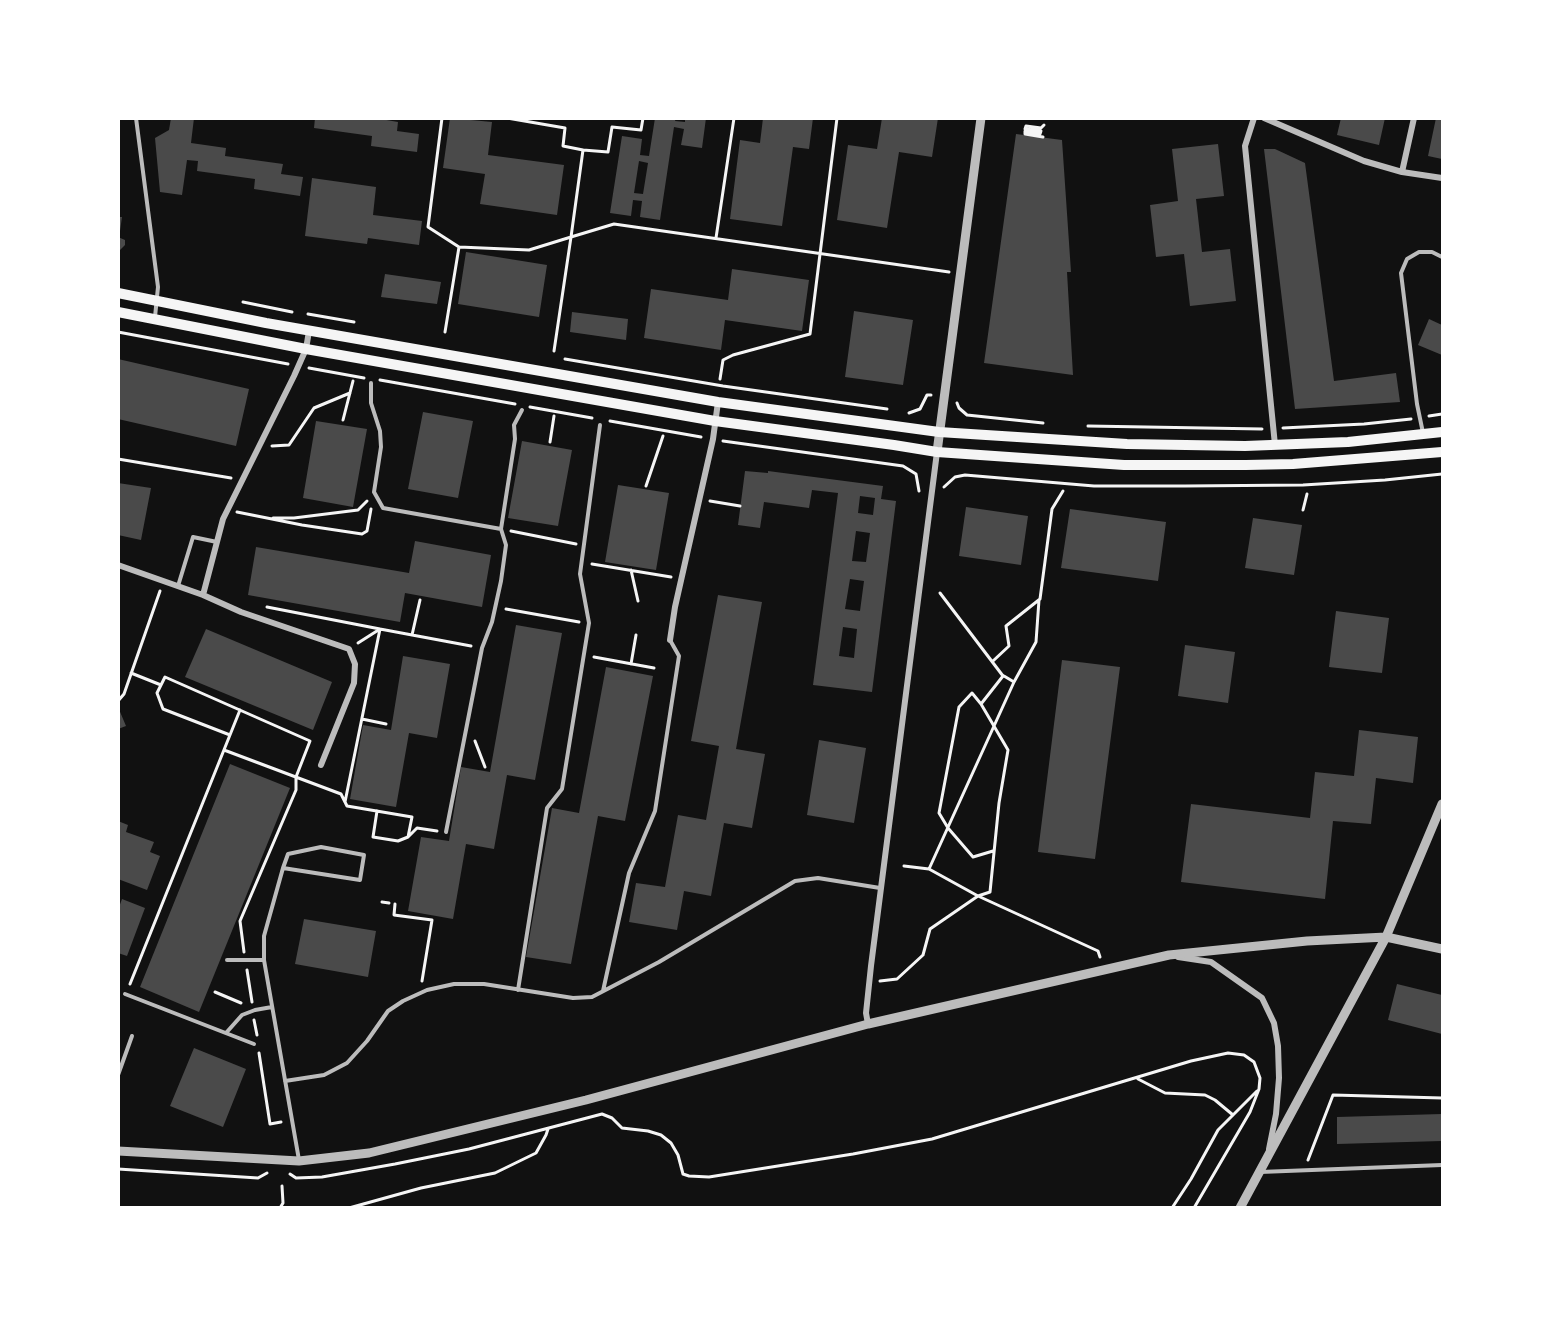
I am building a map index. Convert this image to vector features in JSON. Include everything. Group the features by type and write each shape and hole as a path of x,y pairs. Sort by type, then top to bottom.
{"main road":[{"path":"118,293 157,303 309,331 718,402 939,432 1127,444 1275,445 1348,442 1443,432"},
{"path":"118,312 306,349 715,421 937,452 1124,465 1293,464 1443,452"}],"street":[{"path":"868,1024 866,1013 881,888 981,118"},
{"path":"1254,118 1245,146 1275,445"},
{"path":"1264,118 1364,161 1402,172 1443,178"},
{"path":"1402,172 1414,118"},
{"path":"203,595 227,510 306,349 309,331"},
{"path":"670,640 718,402"},
{"path":"118,565 203,595 241,612 349,649 355,664 354,684 321,765"},
{"path":"1240,1208 1386,937 1443,804"},
{"path":"118,1151 299,1161 369,1153 586,1100 868,1024 1169,955 1307,941 1386,937 1443,949"},
{"path":"1169,955 1212,962 1262,998 1274,1023 1279,1055 1276,1114 1268,1158"}],"lane":[{"path":"136,118 158,287 154,320"},
{"path":"1424,435 1419,418 1401,273 1407,259 1419,252 1432,252 1443,257"},
{"path":"373,381 371,403 380,431 381,447 374,492 383,508 501,530"},
{"path":"446,832 482,648 495,608 506,545 501,530 515,439 514,425 522,410"},
{"path":"518,990 547,808 562,789 589,623 580,574 600,425"},
{"path":"178,586 193,537 217,542"},
{"path":"603,992 628,873 655,811 679,656 670,640"},
{"path":"283,868 360,880 364,855 321,848 288,854 283,868 264,936 264,960 299,1161"},
{"path":"285,1081 324,1075 347,1063 367,1041 388,1011 403,1001 428,990 464,984 484,984 573,999 592,997 659,962 795,881 818,878 881,888"},
{"path":"227,960 264,960"},
{"path":"125,994 254,1044"},
{"path":"226,1034 242,1015 272,1007"},
{"path":"118,1075 132,1036"},
{"path":"1260,1172 1443,1165"}],"path":[{"path":"442,118 428,226 459,247 529,250 614,224 960,274"},
{"path":"510,119 565,128 563,146 608,152 612,127 641,130 643,118"},
{"path":"716,238 734,118"},
{"path":"720,379 723,360 733,355 810,334 837,118"},
{"path":"1044,125 1042,137 1024,134 1025,131 1040,134 1041,131 1025,129 1026,126 1041,128 1044,125"},
{"path":"554,351 583,150"},
{"path":"445,332 459,247"},
{"path":"233,301 364,324"},
{"path":"118,332 284,364"},
{"path":"564,359 723,386 890,410"},
{"path":"318,369 364,378"},
{"path":"343,420 353,381"},
{"path":"373,381 596,418"},
{"path":"258,446 289,445 314,408 350,393"},
{"path":"900,411 910,413 920,409 927,395"},
{"path":"956,398 959,408 967,415 1049,423"},
{"path":"1286,428 1364,424 1443,414"},
{"path":"550,442 554,416"},
{"path":"606,420 692,435"},
{"path":"1094,426 1257,429"},
{"path":"646,486 663,436"},
{"path":"722,440 903,466 916,474 919,492"},
{"path":"118,459 242,480"},
{"path":"943,495 945,486 955,477 965,475 1094,486 1185,486 1303,485 1443,474"},
{"path":"929,869 1014,682 1036,642 1052,509 1063,491"},
{"path":"265,518 294,518 358,510 374,492"},
{"path":"227,510 362,534 367,531 374,492"},
{"path":"1303,510 1307,494"},
{"path":"699,499 740,506"},
{"path":"501,530 584,545"},
{"path":"581,562 681,579"},
{"path":"631,570 638,601"},
{"path":"118,701 124,694 163,580"},
{"path":"940,592 1003,676 1014,682"},
{"path":"993,661 1009,646 1006,626 1040,599"},
{"path":"412,635 420,600"},
{"path":"266,607 472,646"},
{"path":"495,608 589,623"},
{"path":"349,649 380,629"},
{"path":"345,802 380,629"},
{"path":"631,664 636,635"},
{"path":"604,659 654,668"},
{"path":"131,673 161,685"},
{"path":"981,704 1003,676"},
{"path":"230,735 163,709 157,693 165,677 310,741 296,777 296,790 276,836"},
{"path":"870,982 897,979 922,955 930,929 978,896 990,892 999,803 1008,750 972,693 959,707 939,813 948,828 973,857 994,851"},
{"path":"131,980 240,710"},
{"path":"362,719 386,724"},
{"path":"467,722 485,767"},
{"path":"224,750 341,794 347,806 412,816 408,837"},
{"path":"377,811 373,837 398,841 408,837 417,828 446,832"},
{"path":"904,866 929,869 978,896 1098,951 1103,969"},
{"path":"382,902 389,903"},
{"path":"395,904 393,915 432,920 423,973"},
{"path":"215,992 243,1005"},
{"path":"618,1124 622,1128 648,1131 661,1136 671,1143 678,1155 683,1174 709,1177 932,1139 1191,1061 1228,1053 1244,1055 1254,1062 1260,1078 1259,1089 1250,1112 1194,1208"},
{"path":"1136,1078 1166,1093 1205,1095 1233,1115"},
{"path":"1172,1208 1218,1130 1259,1089"},
{"path":"1304,1170 1333,1095 1443,1098"},
{"path":"349,1208 421,1188 495,1173 536,1153 548,1128"},
{"path":"280,1208 283,1203 282,1186"}],"building":[{"path":"171,118 194,118 191,143 226,148 225,156 283,164 281,174 303,177 300,196 254,189 255,179 197,171 198,161 187,160 182,195 160,192 155,138 169,130"},
{"path":"315,118 375,118 398,122 397,131 419,134 417,152 371,146 372,136 314,128"},
{"path":"450,118 492,122 488,155 564,165 557,215 480,204 485,174 443,168"},
{"path":"655,118 676,118 675,121 685,122 685,118 706,118 702,148 681,145 684,129 674,127 660,220 640,217 642,201 633,200 631,216 610,213 622,136 642,139 640,155 649,156","holes":["639,161 648,163 643,194 634,193"]},
{"path":"763,118 813,118 809,149 793,147 782,226 730,219 740,140 760,143"},
{"path":"882,118 938,118 932,157 899,152 887,228 837,220 848,145 877,149"},
{"path":"1341,118 1385,118 1379,145 1337,135"},
{"path":"1436,118 1442,118 1442,159 1428,156"},
{"path":"1016,134 1062,140 1071,272 1067,272 1073,375 984,363"},
{"path":"1218,144 1224,196 1196,199 1202,252 1230,249 1236,301 1190,306 1184,254 1156,257 1150,205 1178,201 1172,149"},
{"path":"1264,149 1275,149 1305,163 1334,381 1396,373 1400,402 1295,409"},
{"path":"312,178 376,187 373,215 422,221 419,245 368,238 367,244 305,236"},
{"path":"118,217 122,217 120,231 118,231"},
{"path":"118,237 125,240 125,245 118,252"},
{"path":"466,252 547,265 539,317 458,304"},
{"path":"732,269 809,280 802,331 725,320 721,350 644,338 651,289 728,300"},
{"path":"385,274 441,282 437,304 381,297"},
{"path":"854,311 913,320 903,385 845,377"},
{"path":"572,312 628,319 626,340 570,332"},
{"path":"1429,319 1442,325 1442,355 1418,345"},
{"path":"118,359 249,389 236,446 118,419"},
{"path":"423,412 473,421 458,498 408,489"},
{"path":"316,421 367,429 353,507 303,498"},
{"path":"522,441 572,450 558,526 508,518"},
{"path":"745,471 768,473 768,471 883,486 881,499 896,501 872,692 813,685 838,493 812,490 809,508 764,502 760,528 738,525","holes":["860,496 875,498 873,515 858,513","856,531 870,533 866,562 852,561","850,579 864,581 860,611 845,609","843,627 857,629 854,658 839,656"]},
{"path":"118,483 151,488 141,540 118,535"},
{"path":"618,485 669,493 656,570 605,562"},
{"path":"966,507 1028,516 1021,565 959,556"},
{"path":"1070,509 1166,522 1158,581 1061,568"},
{"path":"1253,518 1302,525 1294,575 1245,568"},
{"path":"415,541 491,555 482,607 405,593 400,622 248,595 256,547 409,573"},
{"path":"718,595 762,602 736,749 765,754 752,828 724,823 711,896 684,891 677,930 629,922 636,883 665,887 678,815 706,820 719,746 691,741"},
{"path":"1336,611 1389,618 1382,673 1329,667"},
{"path":"516,625 562,633 535,780 507,775 494,849 466,844 453,919 408,911 421,837 449,841 461,767 490,772"},
{"path":"206,629 332,682 313,730 185,677"},
{"path":"1185,645 1235,652 1228,703 1178,696"},
{"path":"403,656 450,664 437,738 409,733 396,807 350,799 363,725 391,730"},
{"path":"1062,660 1120,667 1095,859 1038,852"},
{"path":"606,667 653,676 625,821 598,816 571,964 526,957 552,808 579,813"},
{"path":"118,707 126,726 118,729"},
{"path":"1359,730 1418,737 1413,783 1376,778 1371,824 1333,821 1325,899 1181,882 1191,804 1310,818 1315,772 1354,776"},
{"path":"819,740 866,748 854,823 807,815"},
{"path":"230,764 290,788 199,1012 140,987"},
{"path":"118,821 128,825 126,832 154,842 150,852 160,856 147,890 118,879"},
{"path":"122,899 145,908 127,956 118,953 118,910"},
{"path":"304,919 376,931 368,977 295,964"},
{"path":"1397,984 1442,995 1442,1034 1388,1020"},
{"path":"194,1048 246,1069 223,1127 170,1106"},
{"path":"1442,1114 1442,1141 1337,1144 1337,1117"}]}
